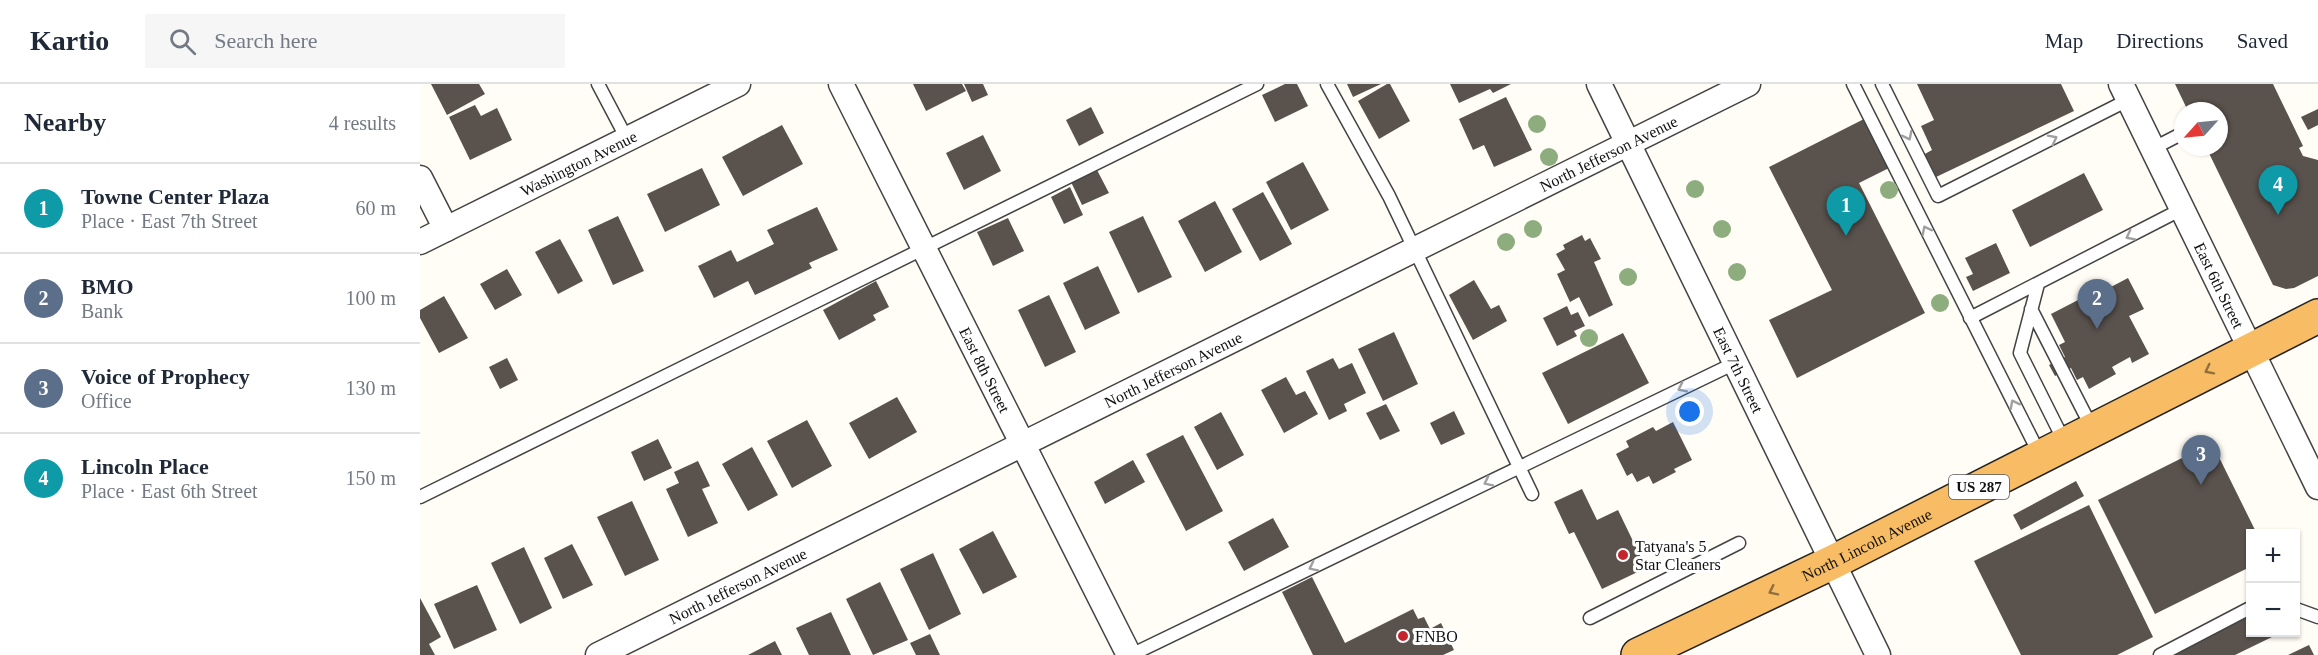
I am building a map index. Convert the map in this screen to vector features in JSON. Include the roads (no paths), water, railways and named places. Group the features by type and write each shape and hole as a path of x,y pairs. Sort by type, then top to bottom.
{"highway":[{"name":"North Lincoln Avenue","path":"1638,655 1833,562 2318,316"}],"street":[{"name":"Washington Avenue","path":"420,242 738,84"},
{"name":"East 8th Street","path":"841,84 1130,655"},
{"name":"East 7th Street","path":"1599,84 1878,655"},
{"name":"North Jefferson Avenue","path":"598,655 1748,84"},
{"name":"East 6th Street","path":"2125,92 2318,487"},
{"path":"420,178 446,229"}],"lane":[{"path":"598,84 627,139"},
{"path":"420,496 1257,84"},
{"path":"1327,84 1389,196 1532,494"},
{"path":"1853,84 1970,318 2066,443"},
{"path":"1882,84 1938,196 2125,92"},
{"path":"2152,149 2174,138"},
{"path":"1970,318 2182,209"},
{"path":"2038,284 2020,353 2066,443"},
{"path":"2031,309 2066,443"},
{"path":"1130,655 1735,363"},
{"path":"1590,618 1739,543"},
{"path":"2160,655 2246,610"},
{"path":"2300,611 2318,617"}],"place":[{"name":"Lincoln Place","path":"2278,215"},
{"name":"Towne Center Plaza","path":"1846,236"},
{"name":"BMO","path":"2097,329"},
{"name":"Voice of Prophecy","path":"2201,485"},
{"name":"Tatyana's 5 Star Cleaners","path":"1623,555"},
{"name":"FNBO","path":"1403,636"}]}
